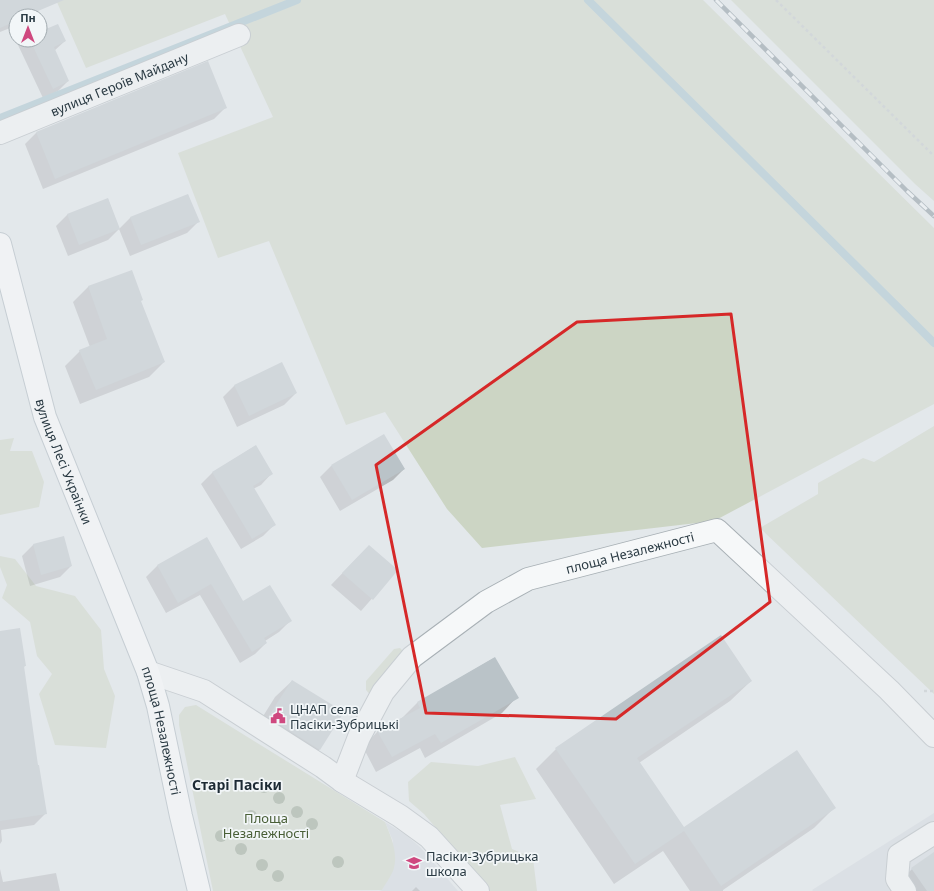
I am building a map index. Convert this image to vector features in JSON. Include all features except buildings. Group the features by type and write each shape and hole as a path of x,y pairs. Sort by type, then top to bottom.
{"main road":[{"name":"вулиця Лесі Українки","path":"0,244 45,417 148,672"},
{"name":"площа Незалежності","path":"148,672 158,706 181,816 199,891"}],"street":[{"name":"вулиця Героїв Майдану","path":"0,133 240,35"},
{"name":"площа Незалежності","path":"342,781 359,737 383,692 412,657 486,602 528,579 717,530 890,690 934,736"},
{"name":"площа Незалежності","path":"148,672 204,691 323,767 342,781 400,816 429,837 478,891"},
{"path":"905,891 897,880 899,855 934,833"}],"path":[{"path":"776,0 934,156"}],"highlighted area":[{"path":"731,314 770,602 616,719 426,713 376,465 577,322"}],"shaded area":[{"path":"934,813 934,891 812,890"},
{"name":"Пасіки-Зубрицька школа","path":"385,822 406,835 420,847 458,891 379,891 382,890 393,841"}],"green space":[{"path":"56,0 703,0 934,228 934,404 714,521 482,548 447,509 385,412 346,425 269,241 218,258 178,153 273,117 225,14 86,68"},
{"path":"731,0 934,0 934,201 915,184"},
{"path":"934,426 934,694 760,528 818,494 818,483 863,458 874,462"},
{"path":"14,438 10,451 32,451 44,482 39,507 0,515 0,440"},
{"path":"0,556 15,559 36,586 75,596 101,630 104,669 115,696 106,748 55,745 39,694 52,674 37,656 30,622 2,598 7,585 0,567"},
{"path":"400,648 403,651 377,703 366,690 366,681 394,649"},
{"name":"Площа Незалежності","path":"196,705 385,822 394,846 395,865 382,890 213,891 179,725 179,715 185,707"},
{"path":"515,757 536,799 500,805 512,849 533,858 537,891 490,891 424,814 409,801 408,782 431,762 478,766"}],"waterway":[{"path":"0,118 297,0"},
{"path":"588,0 934,343"}],"railway":[{"path":"716,0 907,191 934,216"}],"place":[{"name":"ЦНАП села Пасіки-Зубрицькі","path":"278,716"},
{"name":"Пасіки-Зубрицька школа","path":"414,863"}],"district":[{"name":"Старі Пасіки","path":"237,785"}]}
